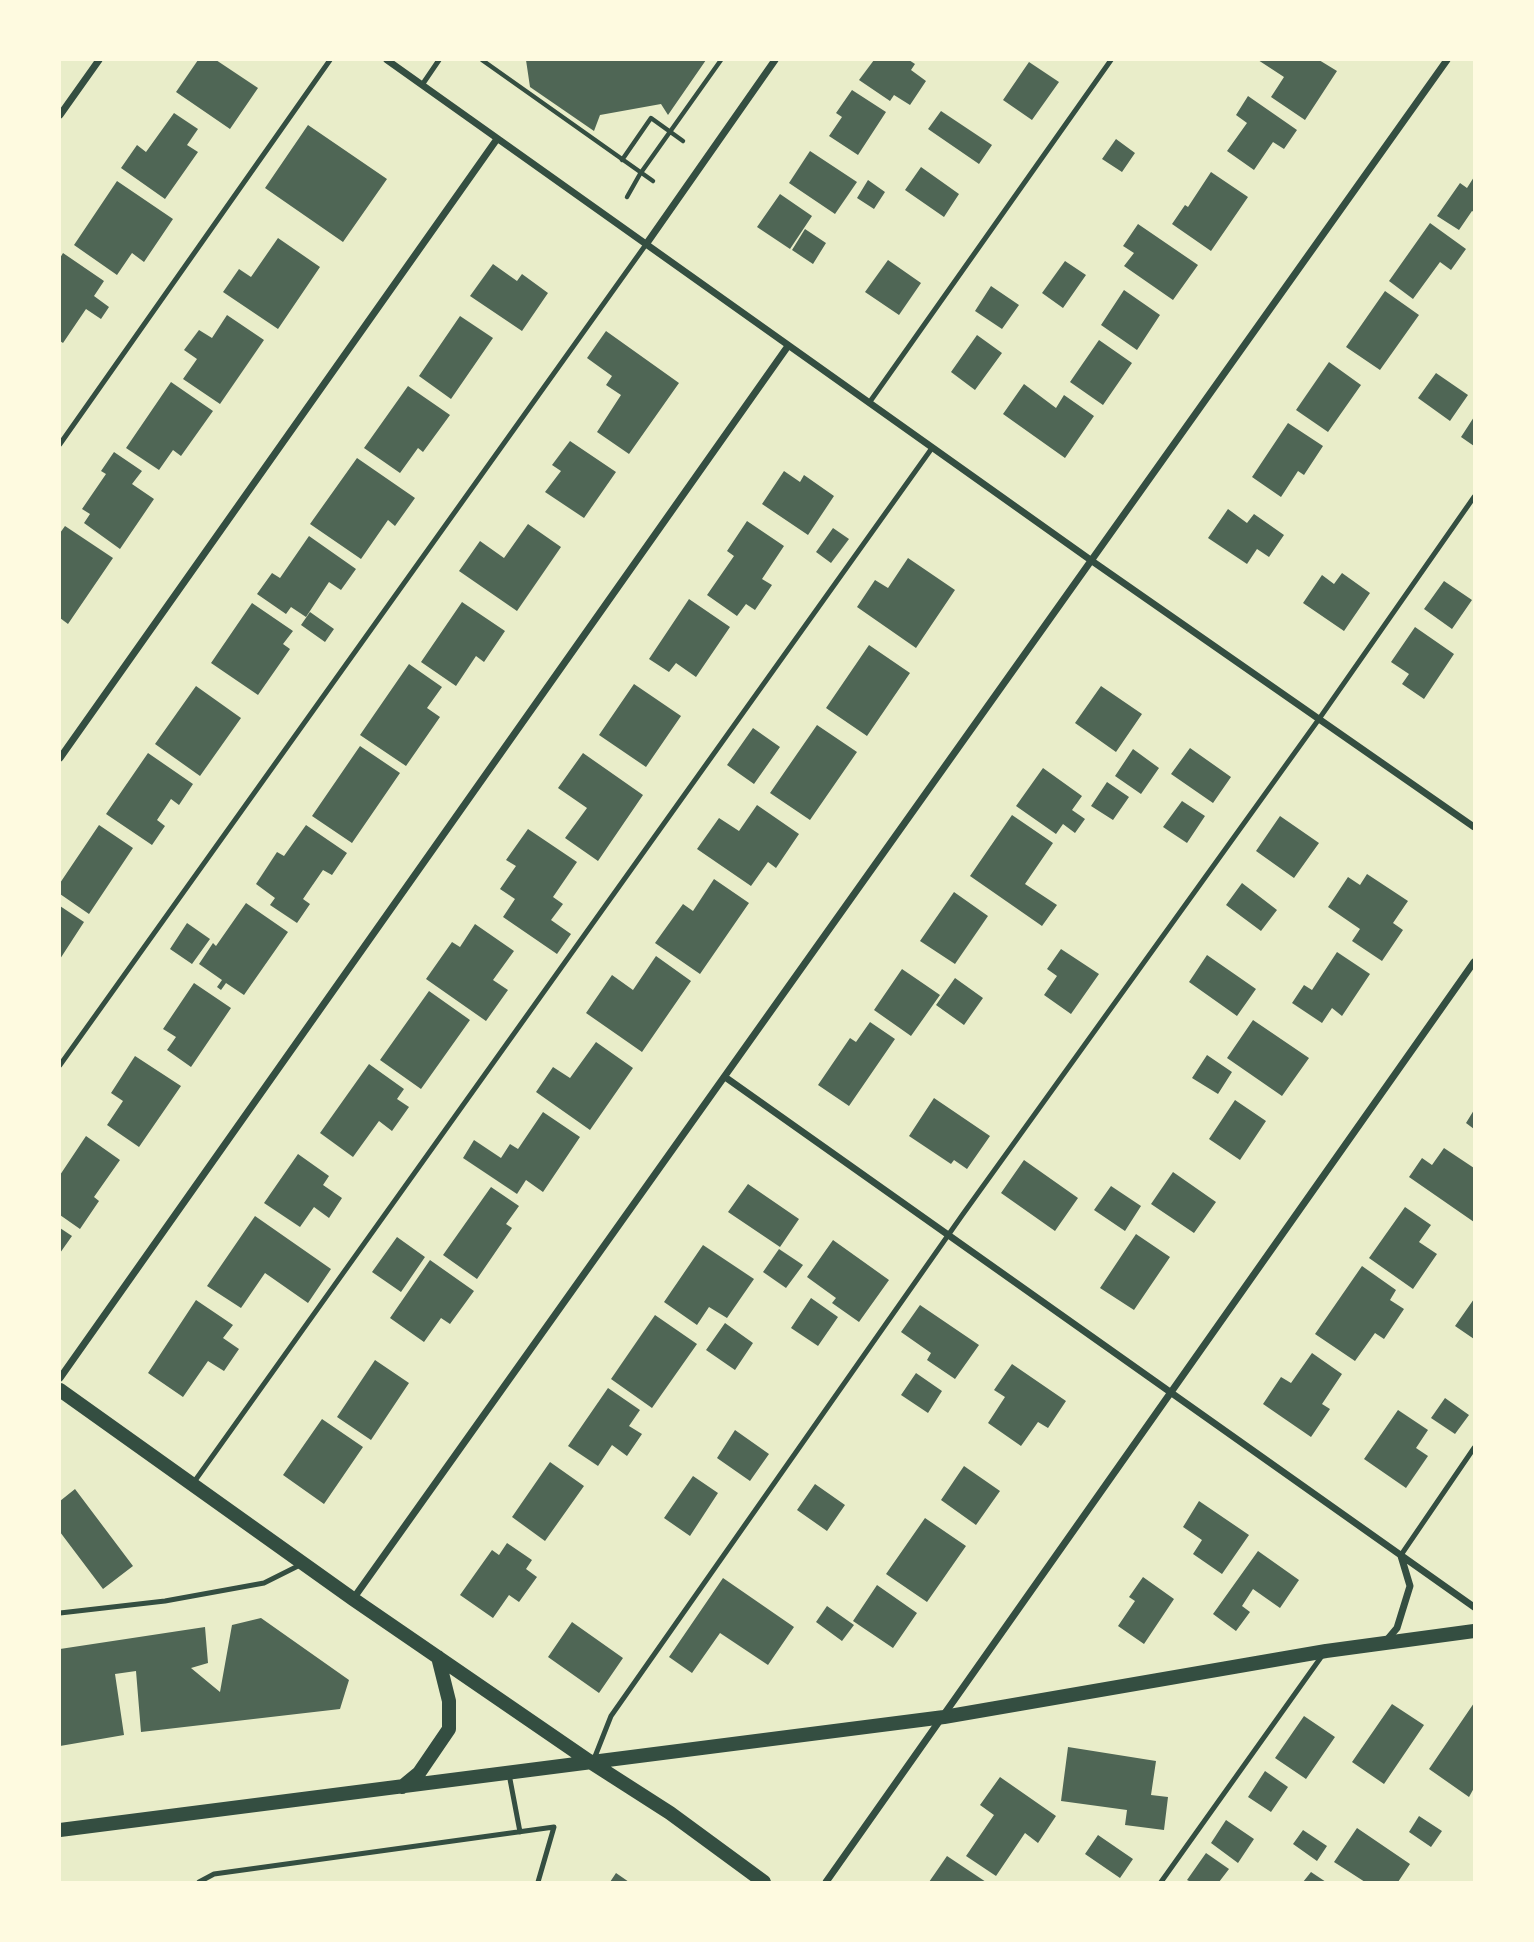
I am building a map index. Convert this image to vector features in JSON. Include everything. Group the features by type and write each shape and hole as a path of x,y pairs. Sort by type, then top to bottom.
{"main road":[{"path":"60,1390 353,1599 670,1814 764,1882"},
{"path":"60,1830 944,1717 1326,1651 1475,1631"},
{"path":"402,1787 419,1773 449,1729 449,1701 438,1657"}],"street":[{"path":"60,115 99,60"},
{"path":"387,60 1092,561 1475,827"},
{"path":"647,243 775,60"},
{"path":"353,1599 1447,60"},
{"path":"60,758 497,139"},
{"path":"60,1378 788,345"},
{"path":"826,1882 1475,962"},
{"path":"725,1077 1475,1607"},
{"path":"1383,1644 1398,1628 1410,1586 1401,1555"}],"lane":[{"path":"60,444 330,60"},
{"path":"422,85 439,60"},
{"path":"869,403 1111,60"},
{"path":"60,1065 647,243"},
{"path":"192,1484 932,448"},
{"path":"592,1763 611,1716 949,1235 1475,497"},
{"path":"1401,1555 1475,1448"},
{"path":"60,1613 165,1601 264,1583 304,1563"},
{"path":"1161,1882 1326,1651"},
{"path":"509,1774 520,1832"},
{"path":"199,1882 214,1874 554,1827 538,1882"}],"path":[{"path":"482,60 653,181"},
{"path":"627,197 640,174 721,60"},
{"path":"622,160 651,118 683,141"}],"building":[{"path":"198,60 216,60 258,88 230,129 176,92"},
{"path":"526,60 706,60 668,115 661,104 600,115 594,131 530,87"},
{"path":"874,60 909,60 915,64 911,70 926,81 910,105 894,95 890,101 859,80"},
{"path":"1258,60 1319,60 1337,71 1305,120 1271,97 1284,77"},
{"path":"1029,62 1059,82 1032,120 1003,100"},
{"path":"852,90 886,112 858,155 829,136 842,117 836,113"},
{"path":"1248,96 1297,130 1284,149 1273,142 1254,170 1227,151 1247,123 1236,115"},
{"path":"941,111 992,145 979,164 928,129"},
{"path":"174,113 198,129 187,145 198,152 165,199 121,168 137,145 146,152"},
{"path":"308,125 387,179 343,242 265,188"},
{"path":"1116,139 1135,153 1122,172 1102,159"},
{"path":"810,151 857,182 835,214 789,183"},
{"path":"921,167 959,194 944,217 905,190"},
{"path":"1211,172 1248,197 1211,251 1172,224 1185,205 1188,207"},
{"path":"1474,177 1474,212 1472,211 1459,230 1437,216 1460,183 1467,188"},
{"path":"868,180 885,192 874,209 857,198"},
{"path":"117,181 173,219 144,262 132,253 117,275 74,245"},
{"path":"780,194 812,216 790,249 757,227"},
{"path":"1430,223 1466,249 1451,270 1440,262 1413,299 1389,281"},
{"path":"1138,224 1198,265 1173,300 1124,266 1134,253 1123,246"},
{"path":"805,229 826,243 813,264 792,250"},
{"path":"278,238 320,267 278,329 223,292 239,269 251,277"},
{"path":"63,253 104,281 94,296 109,307 101,319 86,309 63,343 60,341 60,258"},
{"path":"888,260 921,283 899,315 865,292"},
{"path":"1065,261 1086,275 1063,308 1042,293"},
{"path":"493,264 517,281 522,274 548,293 522,331 470,296"},
{"path":"991,286 1019,305 1002,329 975,311"},
{"path":"1124,290 1160,315 1137,350 1101,325"},
{"path":"1385,291 1419,315 1380,370 1346,347"},
{"path":"227,315 264,340 220,404 183,379 197,359 184,350 199,330 212,338"},
{"path":"460,316 493,338 451,399 419,376"},
{"path":"606,331 679,383 629,454 597,432 621,395 606,385 612,376 587,358"},
{"path":"977,335 1002,353 975,390 951,372"},
{"path":"1099,340 1132,363 1103,405 1070,382"},
{"path":"1329,362 1361,385 1328,432 1296,410"},
{"path":"1436,373 1468,395 1450,421 1418,398"},
{"path":"171,382 213,411 181,456 173,450 159,470 126,448"},
{"path":"1024,384 1056,408 1064,395 1094,416 1065,458 1003,414"},
{"path":"408,386 450,415 423,452 418,448 400,473 364,448"},
{"path":"1474,417 1474,446 1461,437"},
{"path":"1288,423 1323,446 1304,475 1298,471 1281,497 1252,477"},
{"path":"570,441 616,472 584,518 545,492 561,471 552,465"},
{"path":"114,452 142,471 132,484 154,499 120,549 84,523 90,514 82,509 106,474 101,471"},
{"path":"357,458 415,498 395,526 388,520 361,559 310,524"},
{"path":"784,471 800,482 804,475 834,496 808,535 762,504"},
{"path":"1228,509 1247,523 1254,514 1284,535 1269,557 1257,549 1247,564 1208,538"},
{"path":"747,521 784,546 762,579 772,585 755,610 746,604 737,616 707,595 734,556 727,551"},
{"path":"528,524 561,547 517,611 459,571 480,541 504,558"},
{"path":"65,526 113,558 68,624 60,618 60,533"},
{"path":"833,528 849,539 831,563 816,552"},
{"path":"309,536 356,569 341,590 329,582 306,617 291,607 286,614 257,594 272,573 280,578"},
{"path":"908,558 955,590 916,648 857,607 875,580 888,588"},
{"path":"1342,573 1370,593 1344,631 1303,603 1322,575 1334,584"},
{"path":"1444,581 1472,600 1452,629 1424,609"},
{"path":"689,599 730,627 696,677 676,663 669,672 649,659"},
{"path":"462,602 505,631 484,662 476,656 456,686 421,662"},
{"path":"252,603 293,631 283,644 290,649 258,695 211,663"},
{"path":"310,612 334,629 325,642 301,625"},
{"path":"1415,627 1454,654 1424,699 1402,684 1409,674 1391,662"},
{"path":"869,645 910,673 867,736 826,708"},
{"path":"409,664 442,687 427,708 440,717 406,766 360,735"},
{"path":"634,684 681,716 646,767 599,735"},
{"path":"196,686 241,718 200,776 155,744"},
{"path":"1101,686 1142,714 1116,752 1075,723"},
{"path":"817,725 857,752 810,820 770,793"},
{"path":"753,728 780,747 754,784 727,765"},
{"path":"360,746 400,773 352,843 312,816"},
{"path":"1190,748 1231,777 1213,803 1171,774"},
{"path":"1133,749 1159,768 1141,794 1115,776"},
{"path":"148,753 193,784 179,805 171,799 157,820 165,826 152,845 106,814"},
{"path":"583,753 643,795 598,861 565,838 587,808 558,788"},
{"path":"1043,768 1082,796 1072,810 1085,819 1075,833 1063,824 1056,834 1016,806"},
{"path":"1107,782 1129,797 1113,820 1091,806"},
{"path":"1182,801 1205,816 1187,843 1163,827"},
{"path":"757,805 799,834 776,868 768,862 751,886 697,849 719,818 739,831"},
{"path":"1012,815 1053,843 1025,884 1057,905 1042,926 970,876"},
{"path":"1280,816 1319,843 1294,878 1256,851"},
{"path":"99,825 133,848 89,914 60,894 60,883"},
{"path":"306,825 347,853 332,875 323,870 303,899 310,904 297,923 270,905 275,898 256,884 277,852 284,856"},
{"path":"528,829 577,862 553,897 563,904 551,920 571,934 557,954 503,917 515,899 500,889 516,866 506,860"},
{"path":"1367,874 1408,901 1393,923 1403,930 1382,961 1352,941 1360,929 1328,907 1348,877 1360,885"},
{"path":"714,879 749,903 700,974 655,943 683,904 693,911"},
{"path":"1242,883 1277,910 1261,931 1226,905"},
{"path":"954,892 988,916 955,964 920,941"},
{"path":"246,903 288,932 244,995 226,983 221,990 217,987 222,980 199,964 213,943 216,946"},
{"path":"60,906 84,922 60,959"},
{"path":"187,923 210,939 192,964 170,949"},
{"path":"475,924 514,951 493,980 508,990 486,1021 426,979 452,942 460,947"},
{"path":"1061,949 1099,974 1071,1014 1044,995 1057,976 1047,969"},
{"path":"1337,952 1370,974 1342,1016 1332,1008 1322,1023 1292,1003 1304,985 1312,990"},
{"path":"1207,955 1256,989 1237,1016 1189,982"},
{"path":"656,956 691,981 642,1052 586,1013 612,975 633,990"},
{"path":"902,969 940,995 911,1036 874,1010"},
{"path":"955,978 983,998 964,1025 936,1005"},
{"path":"194,983 231,1008 191,1067 167,1050 176,1037 163,1029"},
{"path":"429,991 470,1020 421,1089 380,1060"},
{"path":"1253,1020 1309,1058 1282,1096 1227,1058"},
{"path":"870,1022 895,1039 849,1106 818,1085 850,1038 856,1042"},
{"path":"596,1042 633,1068 590,1130 536,1092 553,1067 570,1078"},
{"path":"1207,1055 1232,1072 1218,1094 1192,1078"},
{"path":"135,1056 181,1086 139,1147 107,1125 123,1101 111,1093"},
{"path":"369,1064 404,1089 397,1099 409,1107 392,1131 379,1121 353,1157 320,1133"},
{"path":"934,1098 990,1136 967,1169 954,1160 951,1164 909,1136"},
{"path":"1235,1100 1266,1121 1240,1160 1209,1139"},
{"path":"1474,1110 1474,1129 1466,1123"},
{"path":"543,1112 580,1137 543,1192 526,1180 517,1194 463,1158 474,1140 501,1158 510,1144 518,1149"},
{"path":"86,1136 120,1160 94,1197 99,1201 80,1229 60,1215 60,1175"},
{"path":"1444,1148 1474,1168 1474,1222 1409,1177 1422,1158 1432,1165"},
{"path":"298,1154 329,1176 323,1185 342,1198 329,1218 314,1207 300,1227 264,1203"},
{"path":"1024,1160 1078,1198 1055,1231 1001,1193"},
{"path":"1173,1172 1216,1202 1194,1233 1151,1204"},
{"path":"748,1184 799,1219 780,1247 728,1212"},
{"path":"1111,1186 1141,1206 1125,1231 1094,1210"},
{"path":"491,1187 519,1206 506,1224 512,1228 477,1279 443,1255"},
{"path":"1405,1207 1431,1225 1419,1242 1437,1254 1413,1289 1369,1258"},
{"path":"255,1216 331,1269 308,1303 265,1273 241,1308 207,1286"},
{"path":"60,1228 72,1236 60,1253"},
{"path":"1136,1234 1170,1257 1134,1310 1100,1288"},
{"path":"397,1237 425,1257 401,1292 372,1272"},
{"path":"833,1240 889,1280 859,1322 832,1303 836,1298 807,1277"},
{"path":"703,1245 754,1279 727,1318 709,1307 697,1325 664,1302"},
{"path":"779,1249 803,1265 786,1288 763,1272"},
{"path":"430,1260 474,1291 450,1324 441,1318 424,1342 390,1318"},
{"path":"1362,1266 1396,1290 1390,1300 1404,1309 1384,1339 1375,1333 1355,1361 1315,1334"},
{"path":"811,1298 838,1317 818,1346 791,1328"},
{"path":"1474,1299 1474,1339 1455,1326"},
{"path":"196,1300 233,1325 223,1338 239,1349 224,1371 208,1361 183,1397 148,1373"},
{"path":"920,1305 979,1345 955,1379 927,1360 931,1353 901,1332"},
{"path":"655,1315 697,1344 652,1408 611,1379"},
{"path":"725,1323 753,1343 735,1370 706,1350"},
{"path":"1312,1353 1342,1374 1322,1404 1330,1409 1311,1437 1263,1404 1281,1377 1291,1383"},
{"path":"375,1360 409,1383 371,1440 337,1417"},
{"path":"1012,1364 1066,1401 1048,1428 1038,1422 1021,1446 988,1423 1005,1397 994,1390"},
{"path":"916,1373 942,1391 928,1413 901,1395"},
{"path":"608,1388 640,1410 629,1426 642,1434 627,1456 612,1445 598,1466 568,1446"},
{"path":"1445,1398 1469,1415 1455,1434 1431,1418"},
{"path":"1398,1410 1428,1430 1416,1448 1428,1456 1406,1488 1364,1459"},
{"path":"322,1419 363,1447 324,1504 283,1475"},
{"path":"735,1430 769,1454 750,1481 717,1458"},
{"path":"550,1462 584,1486 545,1541 512,1517"},
{"path":"964,1466 1000,1491 976,1525 941,1500"},
{"path":"693,1476 718,1493 690,1536 664,1518"},
{"path":"815,1484 845,1505 827,1531 797,1510"},
{"path":"75,1489 133,1566 103,1589 60,1532 60,1501"},
{"path":"1199,1501 1249,1535 1222,1574 1193,1554 1202,1540 1183,1527"},
{"path":"925,1518 966,1546 927,1602 886,1574"},
{"path":"507,1543 532,1560 526,1569 537,1577 519,1602 509,1595 493,1618 460,1595 492,1550 499,1555"},
{"path":"1258,1551 1299,1580 1280,1608 1253,1589 1242,1606 1250,1612 1236,1631 1213,1614"},
{"path":"1143,1577 1174,1599 1144,1644 1118,1626 1135,1601 1129,1597"},
{"path":"723,1578 794,1627 768,1665 720,1633 692,1673 669,1657"},
{"path":"877,1585 917,1613 893,1648 853,1621"},
{"path":"827,1606 854,1625 842,1641 816,1622"},
{"path":"261,1618 349,1680 340,1709 141,1732 136,1671 115,1674 124,1735 60,1746 60,1649 205,1627 208,1663 191,1668 220,1692 232,1625"},
{"path":"572,1622 623,1658 599,1693 548,1657"},
{"path":"1474,1703 1474,1788 1469,1797 1429,1769"},
{"path":"1392,1704 1424,1725 1384,1784 1352,1762"},
{"path":"1304,1716 1335,1737 1306,1779 1275,1758"},
{"path":"1068,1747 1156,1761 1151,1795 1168,1797 1164,1830 1125,1825 1127,1810 1061,1801"},
{"path":"1265,1771 1288,1787 1271,1812 1248,1797"},
{"path":"1000,1777 1056,1816 1038,1843 1025,1833 996,1876 966,1856 994,1815 980,1805"},
{"path":"1419,1816 1442,1831 1431,1847 1409,1832"},
{"path":"1226,1820 1254,1839 1238,1863 1211,1843"},
{"path":"1357,1828 1410,1864 1398,1882 1365,1882 1334,1862"},
{"path":"1303,1830 1327,1846 1317,1861 1293,1844"},
{"path":"1098,1835 1133,1859 1120,1878 1085,1854"},
{"path":"1206,1853 1229,1869 1219,1882 1187,1880"},
{"path":"947,1856 986,1882 929,1882"},
{"path":"1311,1872 1326,1882 1303,1882"},
{"path":"616,1873 629,1882 610,1882"}]}
